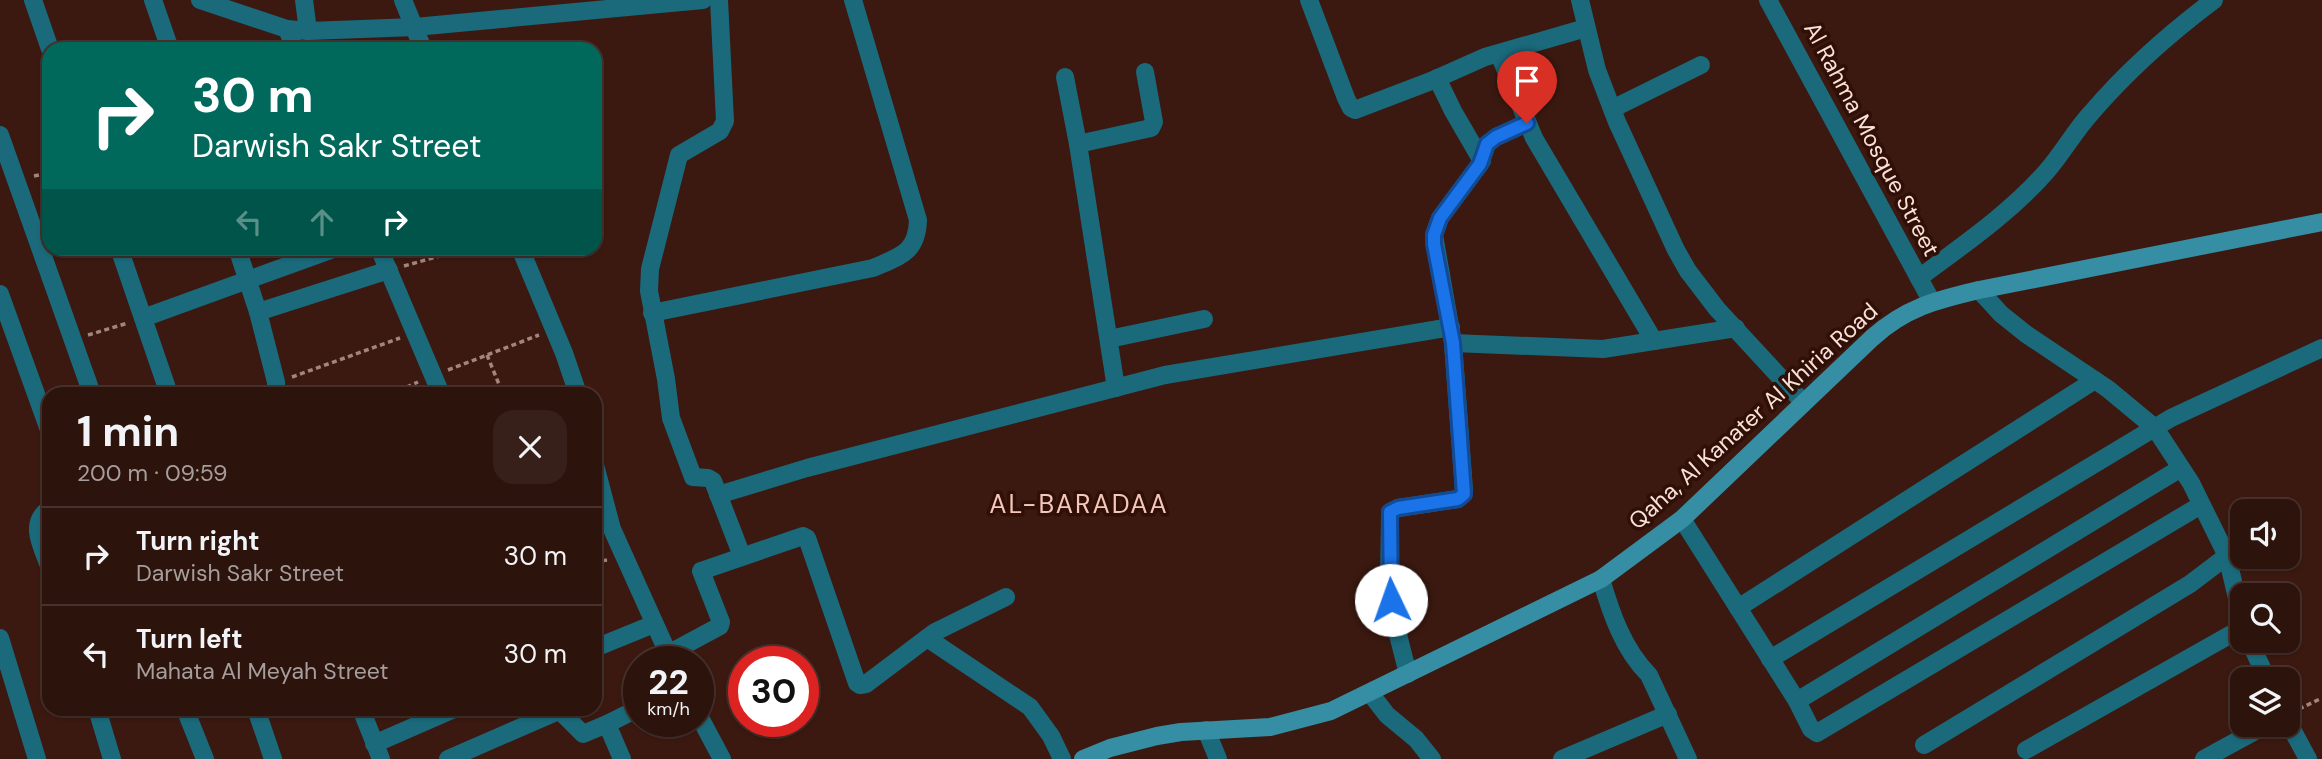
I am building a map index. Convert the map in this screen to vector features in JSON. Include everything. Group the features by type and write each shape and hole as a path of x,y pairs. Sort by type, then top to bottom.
{"street":[{"path":"33,0 48,42"},
{"path":"153,0 168,42"},
{"path":"304,0 308,31"},
{"path":"402,0 420,42"},
{"path":"211,2 287,29 308,31 415,27 703,0"},
{"path":"719,0 724,121 720,131 682,152 678,159 649,279 652,313 677,438 691,475 695,478 711,479 742,556"},
{"path":"652,313 873,268 906,253 918,237 918,220 853,0"},
{"path":"1309,0 1351,108 1361,109 1485,57 1586,28"},
{"path":"1580,0 1597,70 1676,250 1702,290 1803,402"},
{"name":"Al Rahma Mosque Street","path":"1768,0 1932,302"},
{"path":"1919,278 2017,201 2046,172 2090,113 2128,74 2152,50 2214,0"},
{"path":"287,29 292,42"},
{"path":"1499,54 1527,123 1654,341"},
{"path":"1612,109 1701,65"},
{"path":"1078,144 1151,128 1154,122 1145,72"},
{"path":"1065,77 1116,388"},
{"path":"1437,78 1482,160"},
{"path":"1408,674 1393,615 1389,585 1390,512 1398,508 1458,499 1464,494 1452,335 1434,235 1440,218 1482,160 1485,148 1491,140 1527,123"},
{"path":"0,135 42,255"},
{"name":"Qaha, Al Kanater Al Khiria Road","path":"1083,759 1133,741 1169,734 1248,729 1290,723 1331,710 1601,579 1682,519 1887,324 1905,313 1932,302 1979,290 2322,222"},
{"path":"42,256 89,387"},
{"path":"122,256 167,387"},
{"path":"240,256 258,312 276,387"},
{"path":"143,318 313,256"},
{"path":"383,256 438,387"},
{"path":"523,256 575,387"},
{"path":"258,312 389,270"},
{"path":"1979,290 2001,314 2026,334 2095,380 2155,428 2181,468 2227,556 2233,583"},
{"path":"0,294 42,411"},
{"path":"1109,339 1204,319"},
{"path":"718,495 807,468 1211,366 1452,335 1587,350 1736,328"},
{"path":"1770,659 2171,418 2322,348"},
{"path":"1738,608 2095,380"},
{"path":"1797,701 2181,468"},
{"path":"602,491 612,529 664,646"},
{"path":"1682,519 1797,701 1811,729 1813,732 1821,732 2201,505"},
{"path":"42,514 37,525 42,542"},
{"path":"689,646 720,626 721,622 701,571 803,536 807,538 857,683 860,685 866,684 927,638 1006,597"},
{"path":"1924,745 2190,584 2227,556"},
{"path":"1601,579 1613,619 1640,665 1649,675 1688,759"},
{"path":"602,645 654,624"},
{"path":"2026,750 2230,635"},
{"path":"0,638 37,759"},
{"path":"927,638 1030,707 1051,736 1062,759"},
{"path":"1370,692 1387,715 1416,739 1432,759"},
{"path":"1562,759 1668,714"},
{"path":"99,716 112,759"},
{"path":"188,716 205,759"},
{"path":"258,716 273,759"},
{"path":"364,716 377,751 441,716"},
{"path":"448,759 547,716"},
{"path":"565,716 583,734 623,716"},
{"path":"607,724 622,759"},
{"path":"1206,730 1218,759"},
{"path":"2300,736 2308,759"},
{"path":"710,737 722,759"},
{"path":"2204,759 2244,737"}],"path":[{"path":"389,270 439,256"},
{"path":"72,341 143,318"},
{"path":"406,387 554,330"},
{"path":"279,387 415,333"},
{"path":"487,355 500,387"},
{"path":"2300,711 2322,698"}],"district":[{"name":"AL-BARADAA","path":"1079,504"}],"route":[{"path":"1391,600 1390,512 1398,508 1458,499 1464,494 1453,343 1434,244 1436,226 1480,164 1487,144 1527,123"}]}
